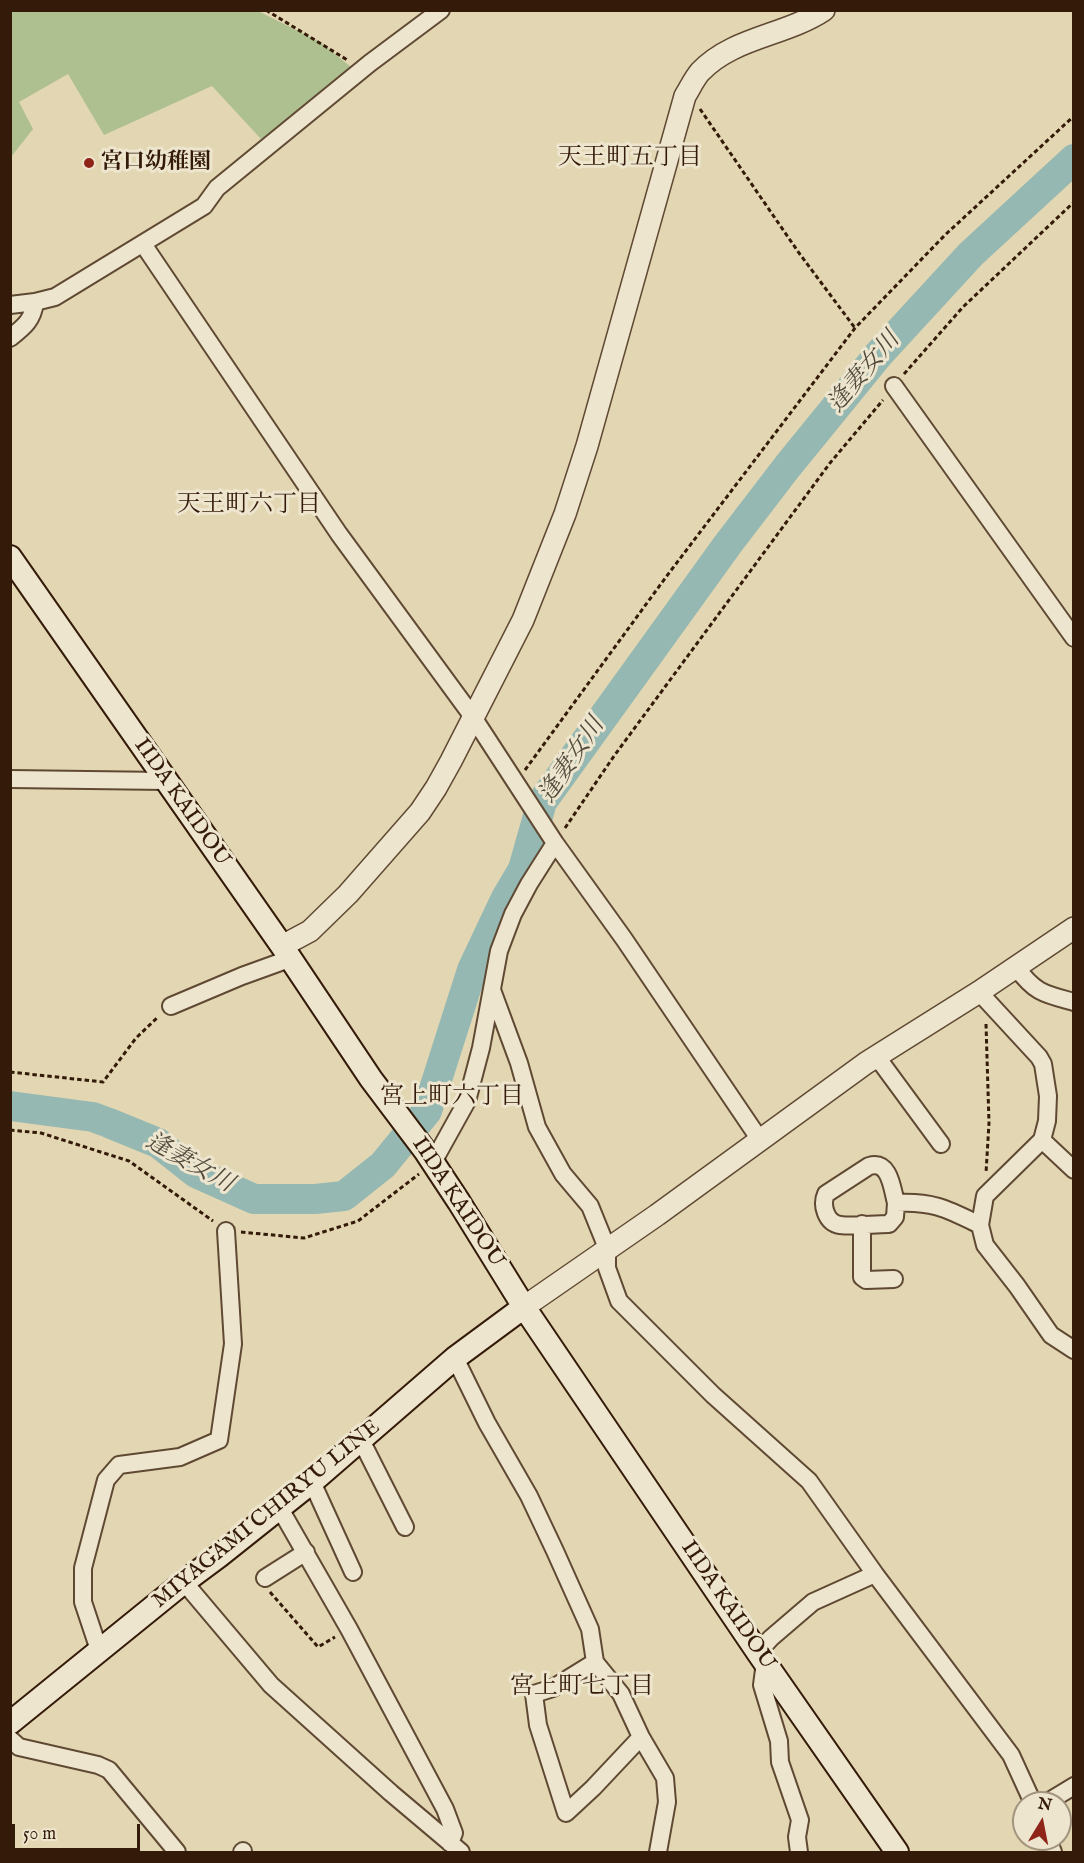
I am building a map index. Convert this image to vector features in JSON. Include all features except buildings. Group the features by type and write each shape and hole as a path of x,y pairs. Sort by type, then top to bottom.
{"main road":[{"name":"IIDA KAIDOU","path":"10,558 371,1079 429,1158 524,1307 761,1657 897,1852"},
{"name":"MIYAGAMI CHIRYU LINE","path":"10,1724 99,1650 312,1482 455,1358 524,1307"}],"street":[{"path":"10,305 55,297 204,206 217,188 363,69 441,10"},
{"path":"171,1006 242,976 285,953 348,894 420,812 436,788 523,620 565,514 685,96 699,73 716,58 742,44 801,23 824,10"},
{"path":"143,244 339,534 473,717 553,840 624,939 760,1140"},
{"path":"10,338 28,323 33,315 35,302"},
{"path":"894,386 1074,638"},
{"path":"10,779 166,781"},
{"path":"429,1158 467,1101 481,1048 499,951 513,914 553,840"},
{"path":"524,1307 877,1057 1074,928"},
{"path":"1016,967 1029,984 1045,994 1074,1002"},
{"path":"492,990 519,1063 543,1142 563,1174 590,1206 607,1248 607,1268 614,1293 619,1301 712,1395 808,1481 1011,1755 1028,1791"},
{"path":"979,992 1013,1028 1043,1065 1048,1110 1042,1140 985,1196 980,1225 985,1245 1051,1335 1074,1350"},
{"path":"877,1057 941,1144"},
{"path":"1042,1140 1074,1170"},
{"path":"874,1165 882,1166 886,1170 896,1203 895,1217 889,1224 840,1226 835,1224 825,1212 823,1201 826,1194 874,1165"},
{"path":"896,1203 923,1202 942,1207 980,1225"},
{"path":"862,1224 862,1277 866,1280 894,1279"},
{"path":"99,1650 83,1602 82,1568 106,1480 119,1465 180,1457 219,1440 234,1344 226,1231"},
{"path":"455,1358 487,1423 529,1496 555,1551 590,1629 595,1662 621,1694 641,1737 665,1778 667,1802 658,1852"},
{"path":"361,1440 405,1527"},
{"path":"312,1482 353,1572"},
{"path":"279,1507 349,1629 445,1809 454,1833 456,1848"},
{"path":"266,1583 306,1552"},
{"path":"799,1852 797,1837 800,1820 780,1762 779,1741 762,1685 761,1657 771,1638 813,1602 875,1574"},
{"path":"184,1582 271,1686 456,1848"},
{"path":"595,1662 553,1688 534,1694 538,1725 566,1813 641,1737"},
{"path":"10,1739 19,1747 98,1765 109,1770 177,1852"}],"path":[{"path":"266,10 363,69"},
{"path":"685,96 703,111 748,181 855,328"},
{"path":"519,788 666,577 855,328 945,235 1074,116"},
{"path":"553,840 830,463 963,307 1074,202"},
{"path":"10,1072 103,1082 136,1038 171,1006"},
{"path":"985,1196 989,1123 986,1022"},
{"path":"10,1130 41,1133 129,1161 226,1231 304,1238 358,1221 429,1158"},
{"path":"266,1583 318,1647 349,1629"}],"green space":[{"path":"11,11 258,11 320,42 356,71 261,139 212,86 104,135 68,74 19,102 33,129 11,157"}],"waterway":[{"name":"逢妻女川","path":"10,1106 93,1117 109,1123 158,1143 196,1173 254,1199 315,1199 344,1196 383,1165 427,1111 472,970 506,898 523,869 542,802 728,544 879,354 971,254 1074,159"}],"place":[{"name":"宮口幼稚園","path":"89,163"}],"district":[{"name":"天王町五丁目","path":"630,159"},
{"name":"天王町六丁目","path":"249,506"},
{"name":"宮上町六丁目","path":"452,1098"},
{"name":"宮上町七丁目","path":"582,1688"}]}
